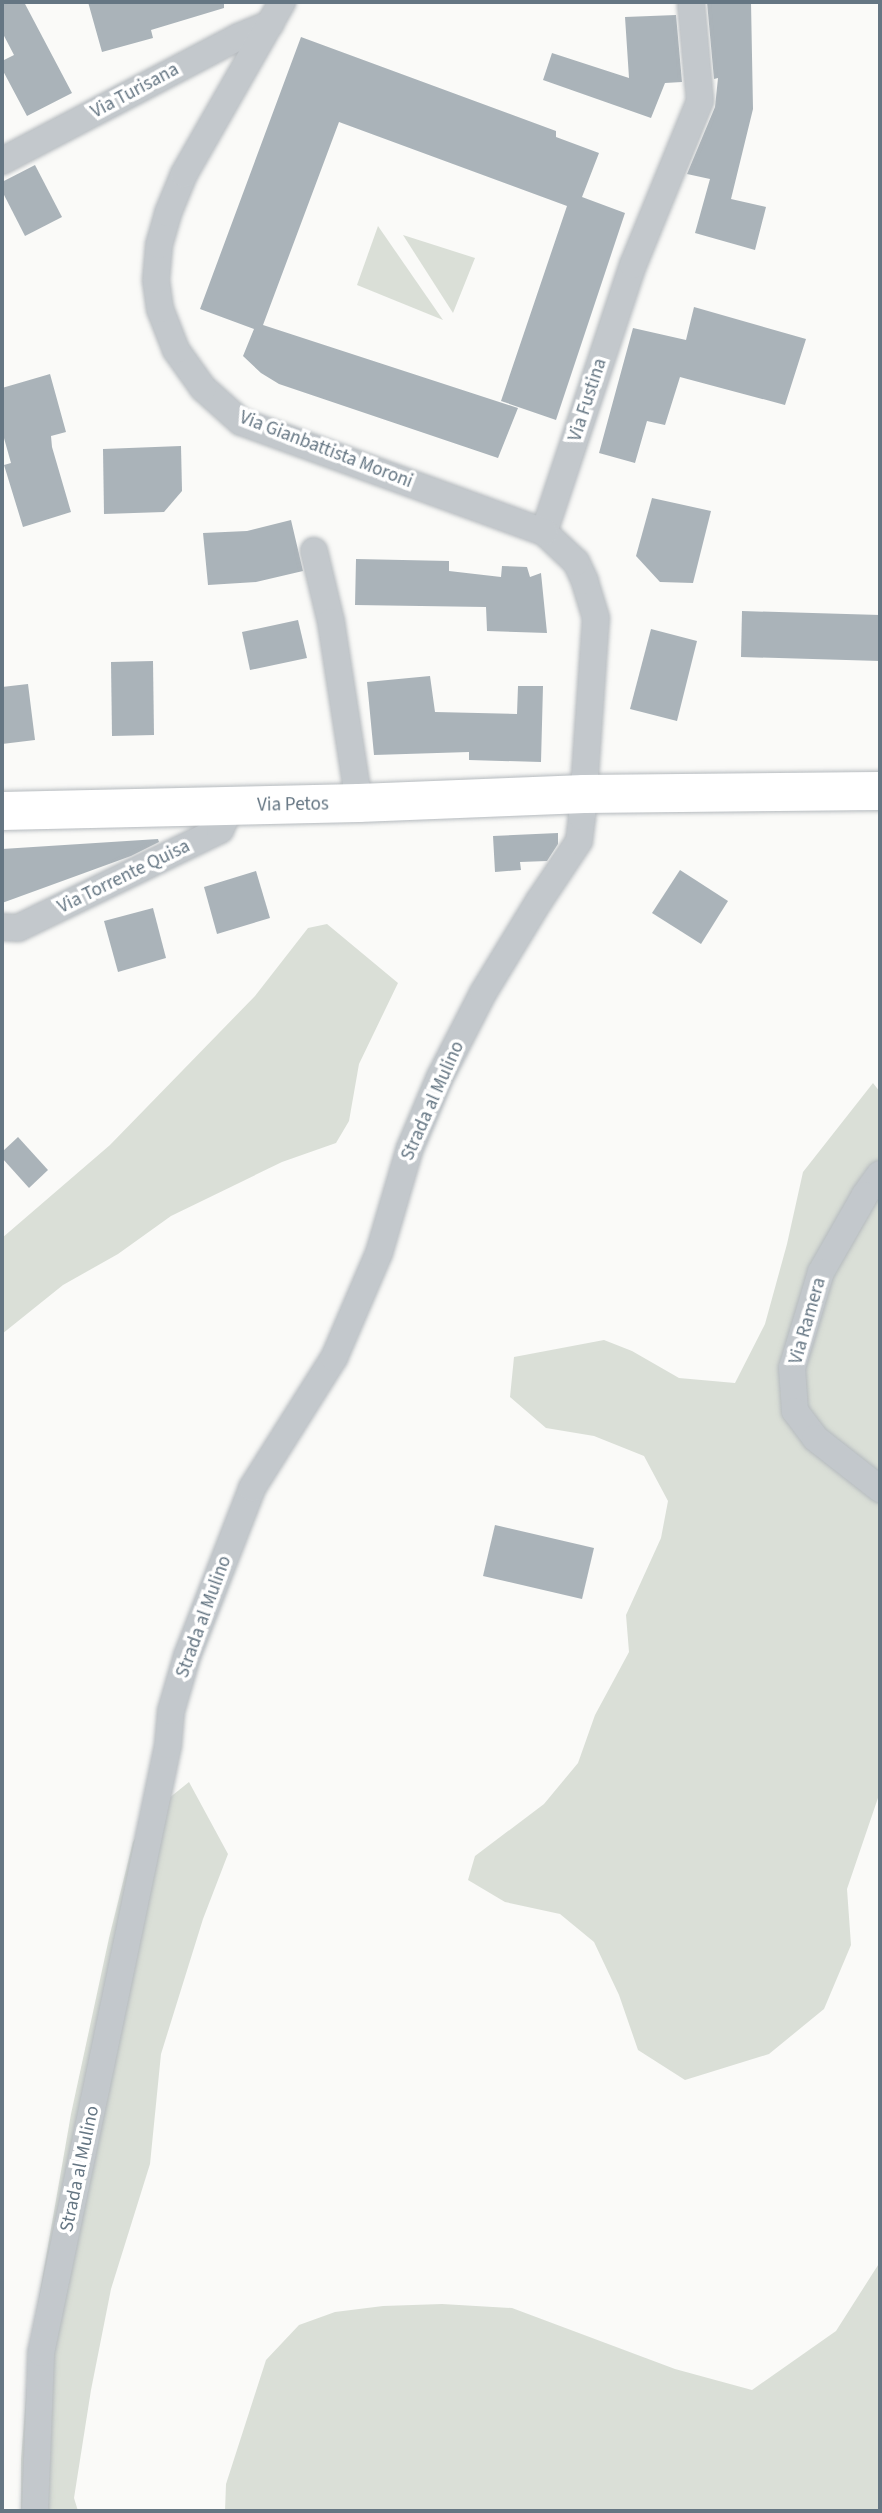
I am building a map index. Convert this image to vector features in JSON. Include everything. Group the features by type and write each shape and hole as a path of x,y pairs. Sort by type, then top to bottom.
{"main road":[{"path":"584,794 880,791"},
{"name":"Via Petos","path":"2,811 359,803 584,794"}],"street":[{"name":"Via Fustina","path":"544,532 633,265 700,101 691,2"},
{"name":"Via Turisana","path":"2,161 238,37 276,13"},
{"name":"Via Gianbattista Moroni","path":"276,13 184,174 168,213 159,245 156,280 160,309 176,349 203,388 241,422 544,532"},
{"path":"544,532 576,562 586,581 596,618 584,794"},
{"path":"314,551 331,622 359,803"},
{"name":"Strada al Mulino","path":"35,2511 41,2353 172,1711 187,1656 252,1488 334,1358 379,1253 410,1148 440,1077 483,993 538,901 579,841 584,794"},
{"name":"Via Torrente Quisa","path":"2,927 18,928 220,830 231,806"},
{"name":"Via Ramera","path":"880,1174 821,1272 792,1368 795,1411 815,1437 880,1489"}],"shaded area":[{"path":"378,226 443,320 357,285"},
{"path":"403,235 475,258 453,313"},
{"path":"327,924 398,983 359,1064 349,1121 336,1143 282,1162 171,1216 118,1254 63,1285 2,1334 2,1238 110,1145 255,996 308,928"},
{"path":"873,1083 880,1092 880,1792 847,1889 851,1945 824,2009 769,2054 685,2080 638,2050 619,1995 594,1942 560,1914 505,1902 468,1880 475,1856 544,1804 578,1763 595,1715 629,1652 626,1615 661,1538 668,1501 644,1456 594,1436 546,1428 510,1397 514,1357 604,1340 632,1351 679,1378 735,1383 765,1324 803,1172"},
{"path":"189,1782 228,1854 203,1919 161,2054 150,2164 111,2289 74,2498 78,2511 21,2511 21,2459 30,2349 71,2114 109,1938 133,1842 153,1811"},
{"path":"880,2262 880,2511 225,2511 226,2484 266,2360 299,2325 335,2312 383,2306 442,2304 512,2308 675,2369 752,2390 836,2331"}],"building":[{"path":"2,2 24,2 72,93 27,116 2,69 2,61 14,55 2,32"},
{"path":"88,2 224,2 224,8 151,30 153,38 102,52"},
{"path":"707,2 751,2 753,109 731,199 766,207 755,250 695,233 710,179 687,174 715,107 718,78 714,79"},
{"path":"676,15 682,82 665,83 651,118 543,80 552,53 629,78 625,17"},
{"path":"301,37 556,131 556,137 599,153 582,197 625,213 556,420 501,401 567,206 339,122 263,325 518,408 498,458 279,384 261,373 243,356 254,329 200,309"},
{"path":"35,165 62,217 25,236 2,191 2,182"},
{"path":"694,307 806,339 785,405 680,377 665,425 647,421 635,463 599,453 633,328 686,340"},
{"path":"50,374 66,432 51,436 52,447 71,512 23,527 4,465 11,463 2,431 2,388"},
{"path":"181,446 182,491 164,512 104,514 103,449"},
{"path":"652,498 711,511 693,583 660,582 636,556"},
{"path":"291,520 303,571 256,582 208,585 203,533 247,531"},
{"path":"356,559 449,561 449,571 501,577 502,566 527,567 530,577 541,573 547,633 487,631 486,607 355,605"},
{"path":"742,611 880,615 880,661 741,657"},
{"path":"298,620 307,658 250,670 242,632"},
{"path":"651,629 697,641 677,721 630,709"},
{"path":"153,661 154,735 112,736 111,662"},
{"path":"430,676 435,712 517,714 518,686 543,686 541,762 469,760 469,752 374,755 367,682"},
{"path":"28,684 35,740 2,744 2,687"},
{"path":"558,833 558,844 547,861 520,862 521,870 495,872 493,836"},
{"path":"158,839 159,842 131,856 2,903 2,849"},
{"path":"680,870 728,901 701,944 652,913"},
{"path":"256,871 270,918 217,934 204,887"},
{"path":"153,908 166,958 118,972 104,921"},
{"path":"18,1137 48,1170 29,1188 2,1158 2,1152"},
{"path":"495,1525 594,1548 582,1599 483,1576"}]}
